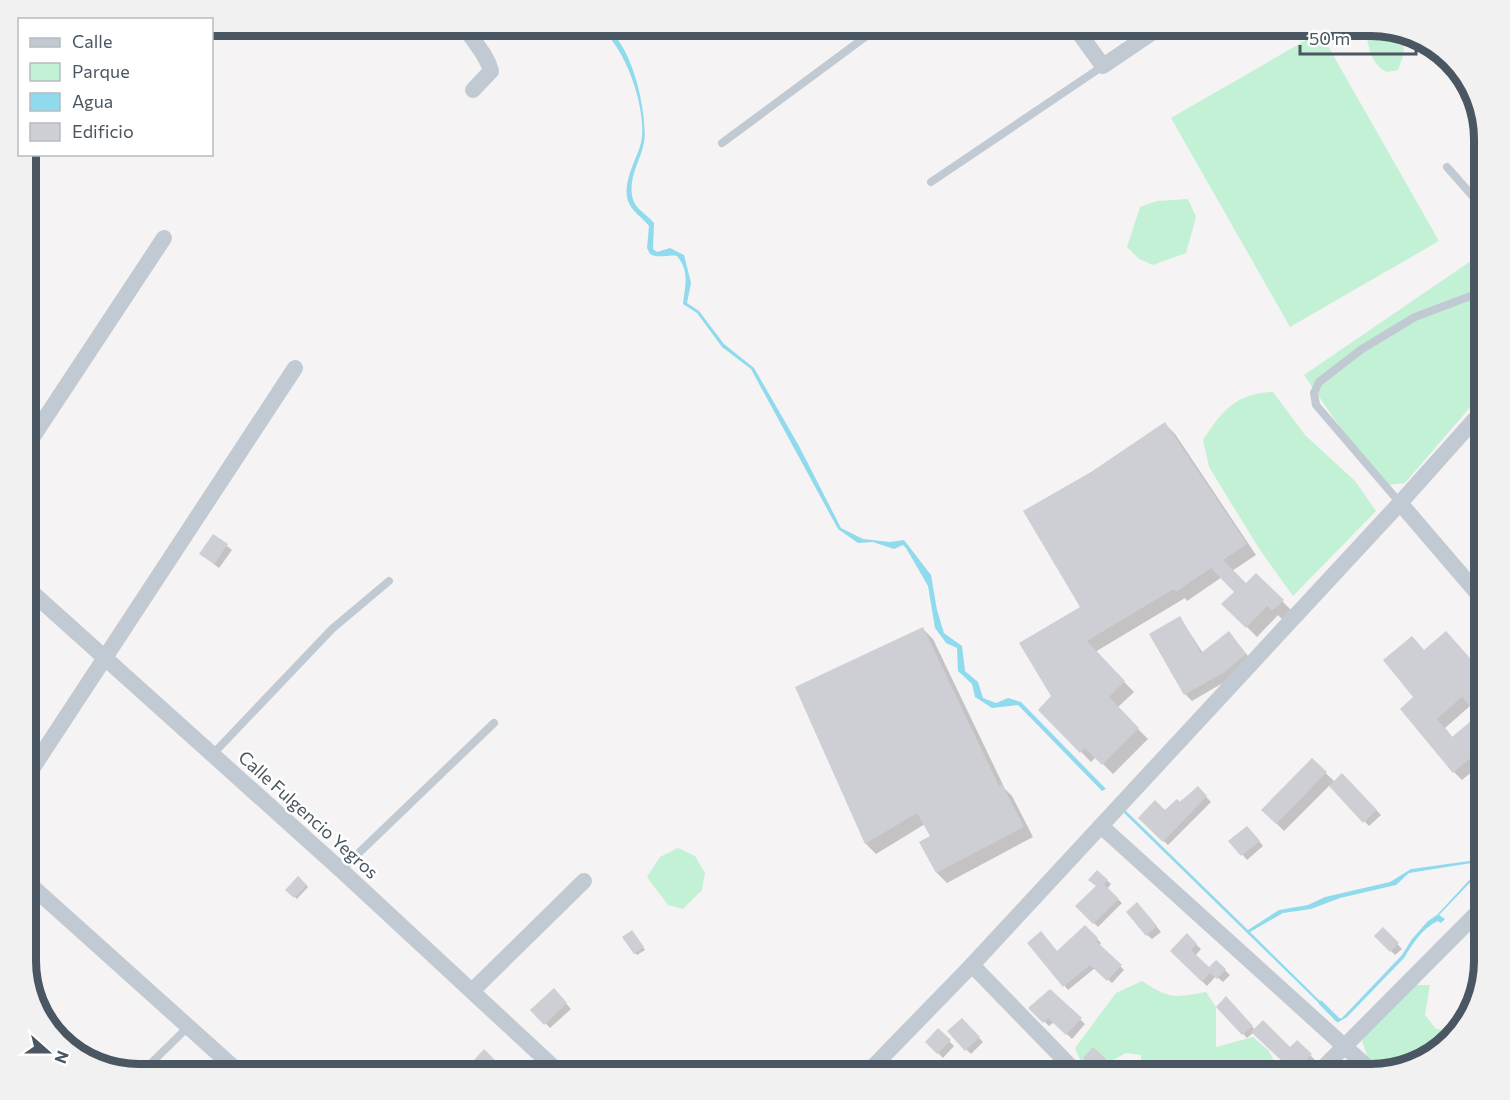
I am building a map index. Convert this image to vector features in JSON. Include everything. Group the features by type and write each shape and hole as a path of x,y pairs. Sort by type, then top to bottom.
{"street":[{"path":"470,36 489,62 491,71 473,90"},
{"path":"1082,36 1104,66 1148,36"},
{"path":"36,432 164,238"},
{"path":"36,763 296,368"},
{"path":"876,1064 972,965 1474,421"},
{"path":"1400,503 1474,588"},
{"name":"Calle Fulgencio Yegros","path":"36,596 472,990 550,1064"},
{"path":"1101,826 1364,1064"},
{"path":"472,990 584,882"},
{"path":"36,890 230,1064"},
{"path":"1327,1064 1474,917"},
{"path":"972,965 1068,1064"}],"lane":[{"path":"722,143 866,36"},
{"path":"931,182 1104,66"},
{"path":"1448,167 1474,196"},
{"path":"1400,503 1316,405 1314,393 1319,382 1362,349 1414,317 1474,295"},
{"path":"212,755 332,629 388,581"},
{"path":"340,870 494,723"},
{"path":"150,1064 190,1026"}],"green space":[{"path":"1313,36 1322,36 1439,241 1290,327 1171,118"},
{"path":"1366,37 1385,37 1403,41 1404,53 1398,70 1387,72 1375,62"},
{"path":"1188,199 1196,217 1186,253 1153,265 1139,259 1127,247 1140,207 1157,201"},
{"path":"1474,259 1474,403 1405,483 1387,485 1353,446 1304,375"},
{"path":"1273,392 1305,435 1355,481 1376,511 1293,596 1260,550 1209,467 1203,440 1217,420 1231,406 1249,396"},
{"path":"678,848 695,856 705,873 702,890 683,909 668,905 647,877 660,857"},
{"path":"1142,981 1172,996 1206,992 1216,1007 1216,1047 1253,1037 1269,1051 1275,1064 1141,1064 1141,1055 1126,1053 1105,1064 1081,1062 1075,1048 1116,993"},
{"path":"1410,985 1430,985 1425,1015 1436,1029 1447,1030 1428,1047 1404,1059 1373,1064 1368,1058 1362,1041 1377,1018"}],"water":[{"path":"608,36 614,36 618,40 627,55 640,93 645,129 644,142 632,181 633,200 654,223 653,249 657,252 670,248 684,255 691,283 687,303 699,311 724,344 754,368 799,446 841,528 863,539 890,542 904,540 931,575 937,610 944,633 962,646 965,671 978,682 983,698 996,703 1008,698 1021,702 1106,789 1102,791 1018,705 992,708 975,697 972,684 958,671 957,648 946,643 935,628 928,586 906,548 903,545 894,549 873,542 858,543 838,529 751,369 722,347 697,313 683,304 686,279 681,262 677,256 650,254 647,248 649,226 628,201 628,179 641,143 641,113 632,78"},
{"path":"1123,808 1248,930 1279,910 1308,905 1325,897 1390,882 1411,869 1474,860 1474,863 1409,873 1396,885 1340,898 1311,909 1283,913 1250,932 1326,1007 1324,1008 1121,810"},
{"path":"1474,875 1474,878 1439,915 1445,919 1441,923 1438,921 1432,924 1422,932 1404,958 1347,1017 1340,1021 1333,1020 1342,1018 1402,955 1428,921 1437,915"}],"building":[{"path":"1165,422 1247,544 1223,560 1246,583 1256,573 1284,600 1272,611 1267,606 1246,628 1221,604 1234,592 1211,568 1176,592 1174,589 1087,641 1125,681 1109,697 1139,728 1102,765 1085,748 1080,753 1038,710 1051,696 1019,643 1080,607 1023,511 1091,472"},
{"path":"213,534 228,544 214,564 199,554"},
{"path":"1180,616 1201,653 1229,631 1246,654 1226,671 1184,695 1149,634"},
{"path":"923,627 999,786 1002,784 1024,827 936,873 919,842 930,836 917,813 865,844 795,687"},
{"path":"1446,631 1474,663 1474,710 1462,697 1437,719 1452,737 1474,718 1474,755 1453,773 1400,709 1413,697 1383,660 1412,636 1424,650"},
{"path":"1312,758 1327,772 1276,824 1261,810"},
{"path":"1342,773 1377,810 1363,823 1329,786"},
{"path":"1198,786 1207,796 1163,842 1138,818 1155,800 1165,810 1177,799 1180,802"},
{"path":"1247,826 1260,841 1241,856 1228,841"},
{"path":"1097,870 1108,880 1104,884 1119,899 1093,924 1075,906 1096,886 1088,880"},
{"path":"298,876 307,885 294,898 285,890"},
{"path":"1137,902 1157,926 1146,936 1126,912"},
{"path":"1085,925 1098,938 1096,941 1122,965 1107,981 1090,965 1063,987 1027,943 1041,931 1057,951"},
{"path":"1383,927 1399,943 1390,952 1374,936"},
{"path":"632,930 644,947 634,954 622,937"},
{"path":"1187,933 1197,944 1191,950 1209,967 1216,960 1226,969 1217,979 1210,973 1202,982 1170,951"},
{"path":"554,988 567,1003 544,1025 530,1010"},
{"path":"1050,989 1082,1018 1066,1035 1048,1018 1043,1023 1028,1008"},
{"path":"1226,996 1253,1026 1242,1035 1216,1007"},
{"path":"962,1018 980,1037 965,1051 947,1031"},
{"path":"1263,1020 1290,1047 1297,1040 1312,1054 1302,1064 1279,1064 1282,1061 1251,1032"},
{"path":"938,1028 951,1040 937,1054 925,1042"},
{"path":"1093,1047 1106,1059 1101,1064 1089,1064 1083,1058"},
{"path":"484,1049 498,1063 476,1064 473,1061"}],"waterway":[{"path":"1321,1003 1338,1020"}]}
